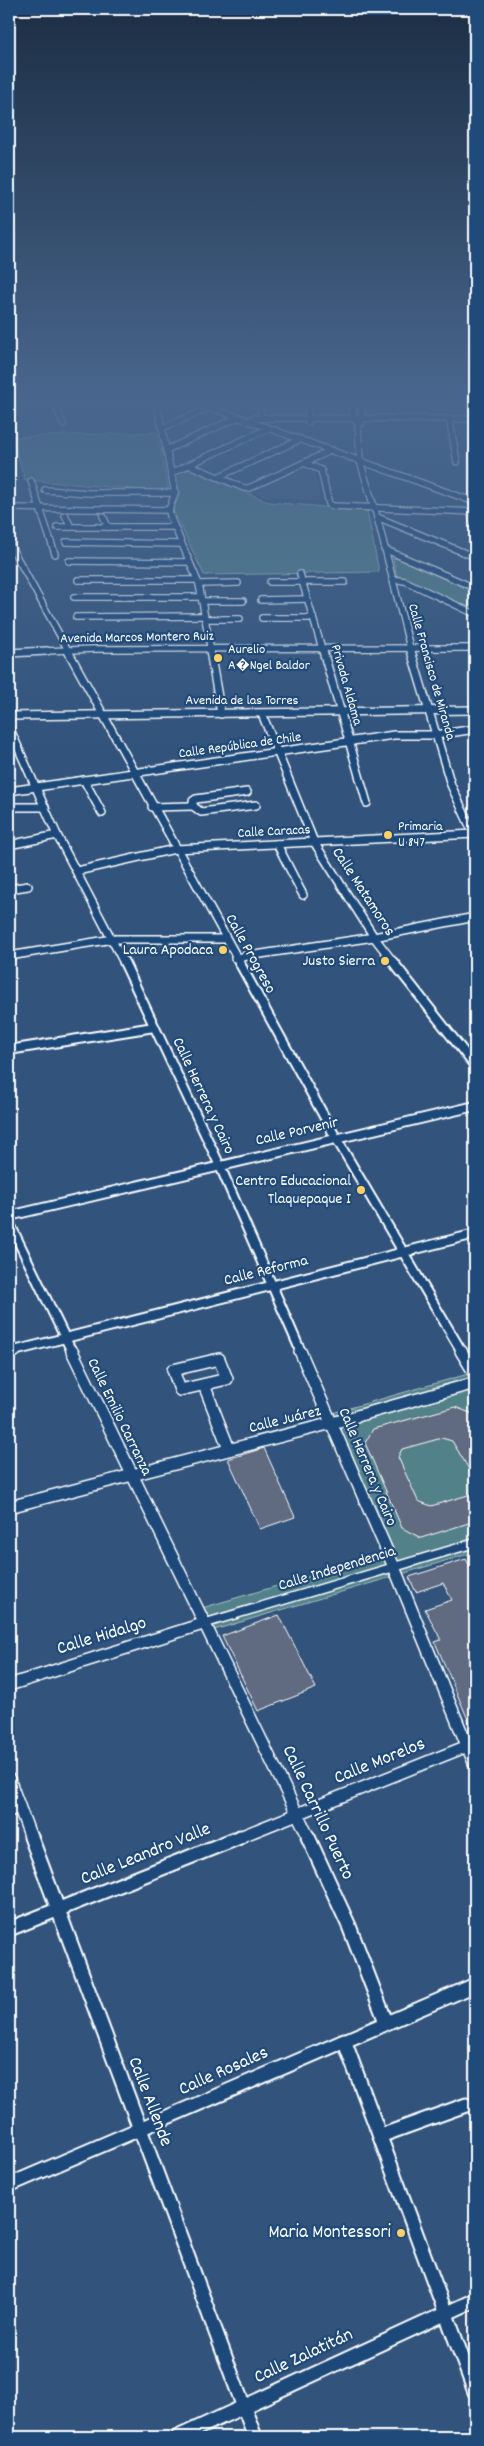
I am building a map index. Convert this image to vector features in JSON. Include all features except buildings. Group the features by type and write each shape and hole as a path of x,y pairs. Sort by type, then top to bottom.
{"street":[{"path":"43,518 55,554"},
{"path":"67,518 71,527"},
{"path":"104,518 108,527"},
{"path":"171,518 173,527 198,582 221,714"},
{"name":"Calle Francisco de Miranda","path":"377,518 410,648 451,785 474,835"},
{"path":"380,518 475,557"},
{"path":"57,527 173,527"},
{"path":"66,542 181,544"},
{"name":"Calle Progreso","path":"9,543 175,849 336,1138 475,1374"},
{"path":"384,549 475,588"},
{"path":"69,560 189,562"},
{"name":"Privada Aldama","path":"300,574 367,803"},
{"path":"392,579 405,581 475,614"},
{"path":"78,580 238,583"},
{"path":"270,582 344,582"},
{"path":"74,597 243,601"},
{"path":"261,600 307,599"},
{"path":"76,617 240,619"},
{"path":"262,618 313,618"},
{"name":"Avenida Marcos Montero Ruiz","path":"9,653 68,650 475,648"},
{"name":"Avenida de las Torres","path":"9,716 475,710"},
{"name":"Calle Matamoros","path":"262,714 314,842 374,937 475,1066"},
{"name":"Calle Herrera y Cairo","path":"9,727 12,740 36,786 57,835 113,939 220,1166 471,1744 475,1765"},
{"name":"Calle República de Chile","path":"9,791 279,754 394,735 436,735 475,729"},
{"path":"84,780 102,813"},
{"path":"193,806 193,801 196,799 246,792"},
{"path":"232,795 238,808"},
{"path":"152,807 193,806 201,812 256,805"},
{"path":"9,807 45,807"},
{"path":"9,845 57,835"},
{"name":"Calle Caracas","path":"77,871 175,849 474,835"},
{"path":"277,844 303,895"},
{"path":"9,889 28,886"},
{"path":"236,958 374,937 475,917"},
{"path":"9,956 113,939 225,939"},
{"path":"15,1049 154,1027"},
{"name":"Calle Porvenir","path":"9,1216 475,1106"},
{"name":"Calle Emilio Carranza","path":"9,1222 130,1474 206,1623"},
{"name":"Calle Reforma","path":"9,1352 475,1234"},
{"path":"219,1359 227,1379 204,1385 180,1390 173,1370 219,1359"},
{"name":"Calle Juárez","path":"9,1507 332,1423 475,1383"},
{"path":"204,1385 229,1449"},
{"name":"Calle Independencia","path":"206,1623 475,1543"},
{"name":"Calle Hidalgo","path":"9,1685 206,1623"},
{"name":"Calle Carrillo Puerto","path":"206,1623 298,1814 349,1926 386,2022"},
{"name":"Calle Morelos","path":"298,1814 471,1744"},
{"name":"Calle Allende","path":"9,1779 14,1809 57,1911 255,2437"},
{"name":"Calle Leandro Valle","path":"9,1929 298,1814"},
{"name":"Calle Rosales","path":"9,2185 475,1984"},
{"path":"344,2040 475,2392"},
{"path":"380,2136 466,2105"},
{"path":"447,2314 475,2300"},
{"name":"Calle Zalatitán","path":"178,2437 447,2314"}],"green space":[{"path":"177,518 368,518 379,572 204,575"},
{"path":"393,558 402,558 471,589 475,599 475,611 397,578"},
{"path":"475,1372 475,1552 214,1630 202,1608 382,1555 322,1416"}],"place":[{"name":"Aurelio A�Ngel Baldor","path":"218,658"},
{"name":"Primaria U 847","path":"388,835"},
{"name":"Laura Apodaca","path":"223,950"},
{"name":"Justo Sierra","path":"385,961"},
{"name":"Centro Educacional Tlaquepaque I","path":"361,1190"},
{"name":"Maria Montessori","path":"401,2233"}]}
